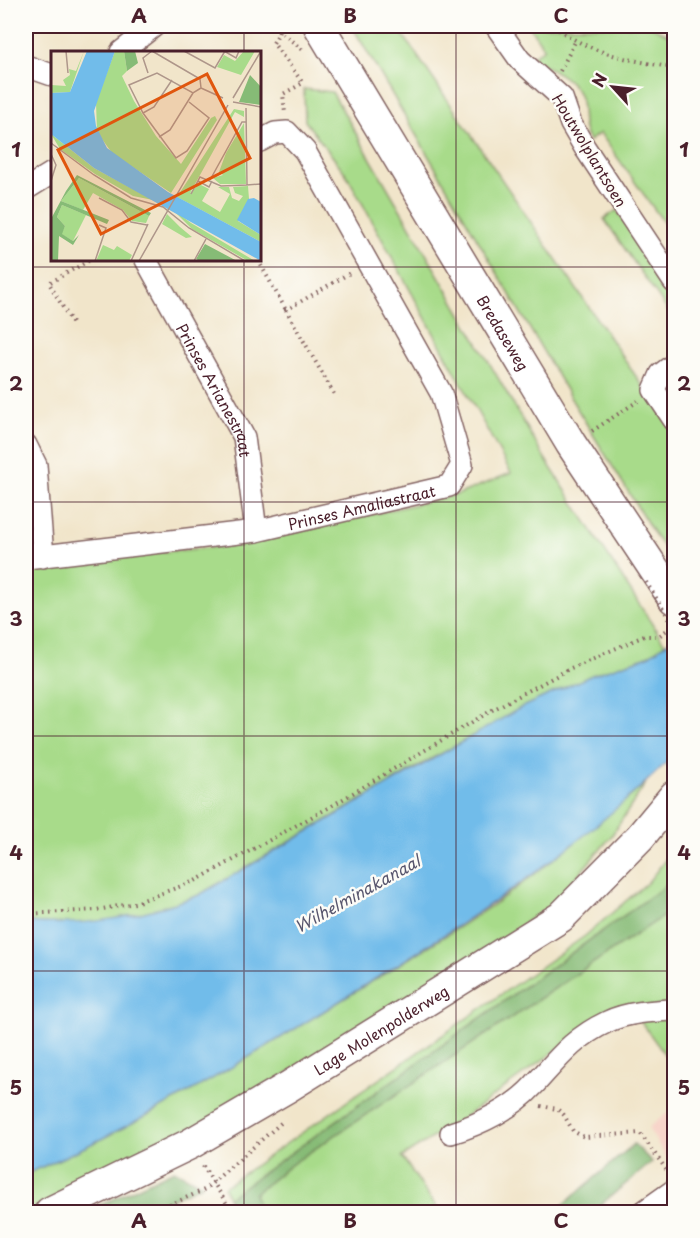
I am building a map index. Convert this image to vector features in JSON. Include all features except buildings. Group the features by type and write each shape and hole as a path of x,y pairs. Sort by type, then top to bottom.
{"street":[{"path":"123,51 154,26"},
{"name":"Bredaseweg","path":"319,26 652,578 675,599"},
{"name":"Houtwolplantsoen","path":"496,26 520,60 561,98 571,124 585,148 675,282"},
{"name":"Bredaseweg","path":"289,28 340,63"},
{"path":"26,66 51,75"},
{"path":"261,140 275,133 287,132"},
{"name":"Prinses Amaliastraat","path":"34,558 256,531 449,486 462,465 441,393 305,151 287,132"},
{"path":"26,189 51,174"},
{"name":"Prinses Arianestraat","path":"147,261 244,437 256,531"},
{"path":"674,419 654,390 661,374 675,364"},
{"path":"26,446 36,465 34,558"},
{"name":"Lage Molenpolderweg","path":"50,1212 190,1144 288,1087 561,917 640,837 675,796"},
{"path":"451,1133 490,1117 522,1095 566,1048 608,1021 638,1012 675,1010"},
{"path":"643,1212 672,1182"}],"path":[{"path":"554,26 575,42 627,60 675,68"},
{"path":"287,132 283,94 303,83 273,43 289,28"},
{"path":"551,87 575,42"},
{"path":"72,323 49,283 88,261"},
{"path":"259,261 334,394"},
{"path":"286,310 369,262"},
{"path":"571,444 654,390"},
{"path":"26,914 97,910 135,903 195,881 328,808 561,673 644,636 659,636 675,625 652,578"},
{"path":"522,1095 534,1104 557,1109 564,1115 573,1131 584,1137 640,1133 672,1182"},
{"path":"153,1212 204,1190 212,1182 232,1212"}],"shaded area":[{"path":"674,1108 674,1170 648,1128"}],"green space":[{"path":"352,26 397,26 674,432 674,561 656,537 573,402"},
{"path":"529,26 651,26 674,38 674,237 600,133 589,141 584,129 577,90 557,72 531,58 544,48"},
{"path":"304,89 332,92 544,457 665,644 648,656 592,675 429,760 199,895 154,911 109,921 66,925 26,922 26,564 239,545 459,494 511,473 346,174 305,121"},
{"path":"617,210 674,294 674,306 668,311 604,219"},
{"path":"646,783 610,838 554,903 506,936 186,1137 26,1212 26,1174 105,1137 182,1096 436,942 516,888"},
{"path":"674,849 674,880 228,1198 224,1187 585,936 648,882"},
{"path":"674,880 674,909 292,1164 254,1194 261,1212 236,1212 228,1198"},
{"path":"674,909 674,1002 591,1025 463,1118 402,1157 440,1212 261,1212 254,1194 292,1164"},
{"path":"674,1015 674,1067 638,1018"},
{"path":"634,1144 652,1162 592,1212 555,1212"},
{"path":"174,1170 202,1185 142,1212 86,1212"}],"water":[{"name":"Wilhelminakanaal","path":"674,638 674,755 599,823 520,884 394,967 272,1043 151,1113 26,1174 26,922 72,923 114,919 199,895 522,707 592,675 648,656"}]}
